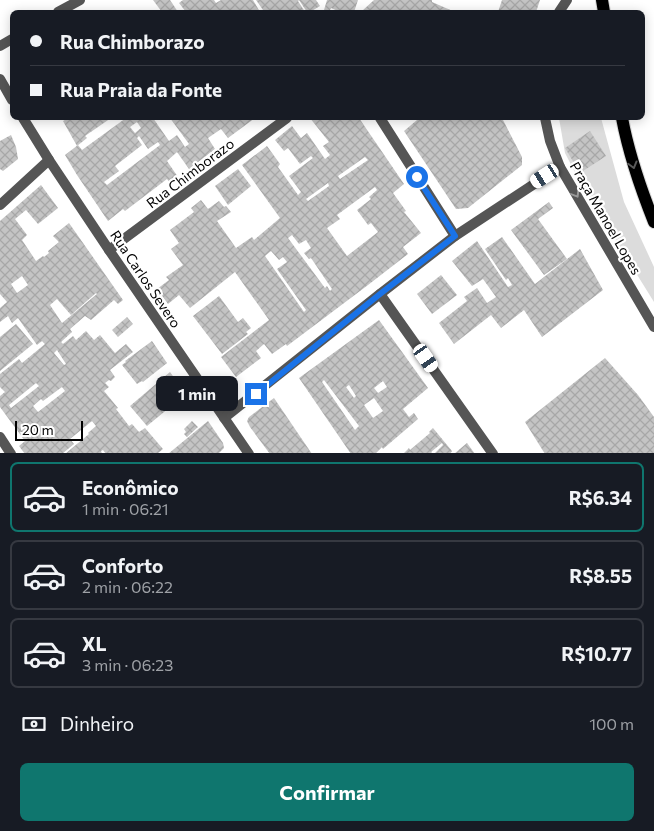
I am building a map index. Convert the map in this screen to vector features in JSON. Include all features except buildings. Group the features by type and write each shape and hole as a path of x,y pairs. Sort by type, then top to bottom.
{"main road":[{"path":"622,120 638,180 654,222"}],"street":[{"path":"62,10 80,0"},
{"path":"0,79 10,96"},
{"name":"Rua Carlos Severo","path":"24,120 109,250 248,453"},
{"name":"Rua Chimborazo","path":"109,250 285,120"},
{"path":"381,120 455,236"},
{"name":"Praça Manoel Lopes","path":"545,120 550,141 560,167 654,327"},
{"path":"0,205 49,160"},
{"path":"224,418 455,236 560,167"},
{"path":"380,294 493,453"},
{"path":"0,437 10,453"}],"shaded area":[{"path":"559,120 602,120 624,202 654,267 654,302 582,186 565,153"}],"route":[{"path":"256,394 455,236 417,177"}]}
